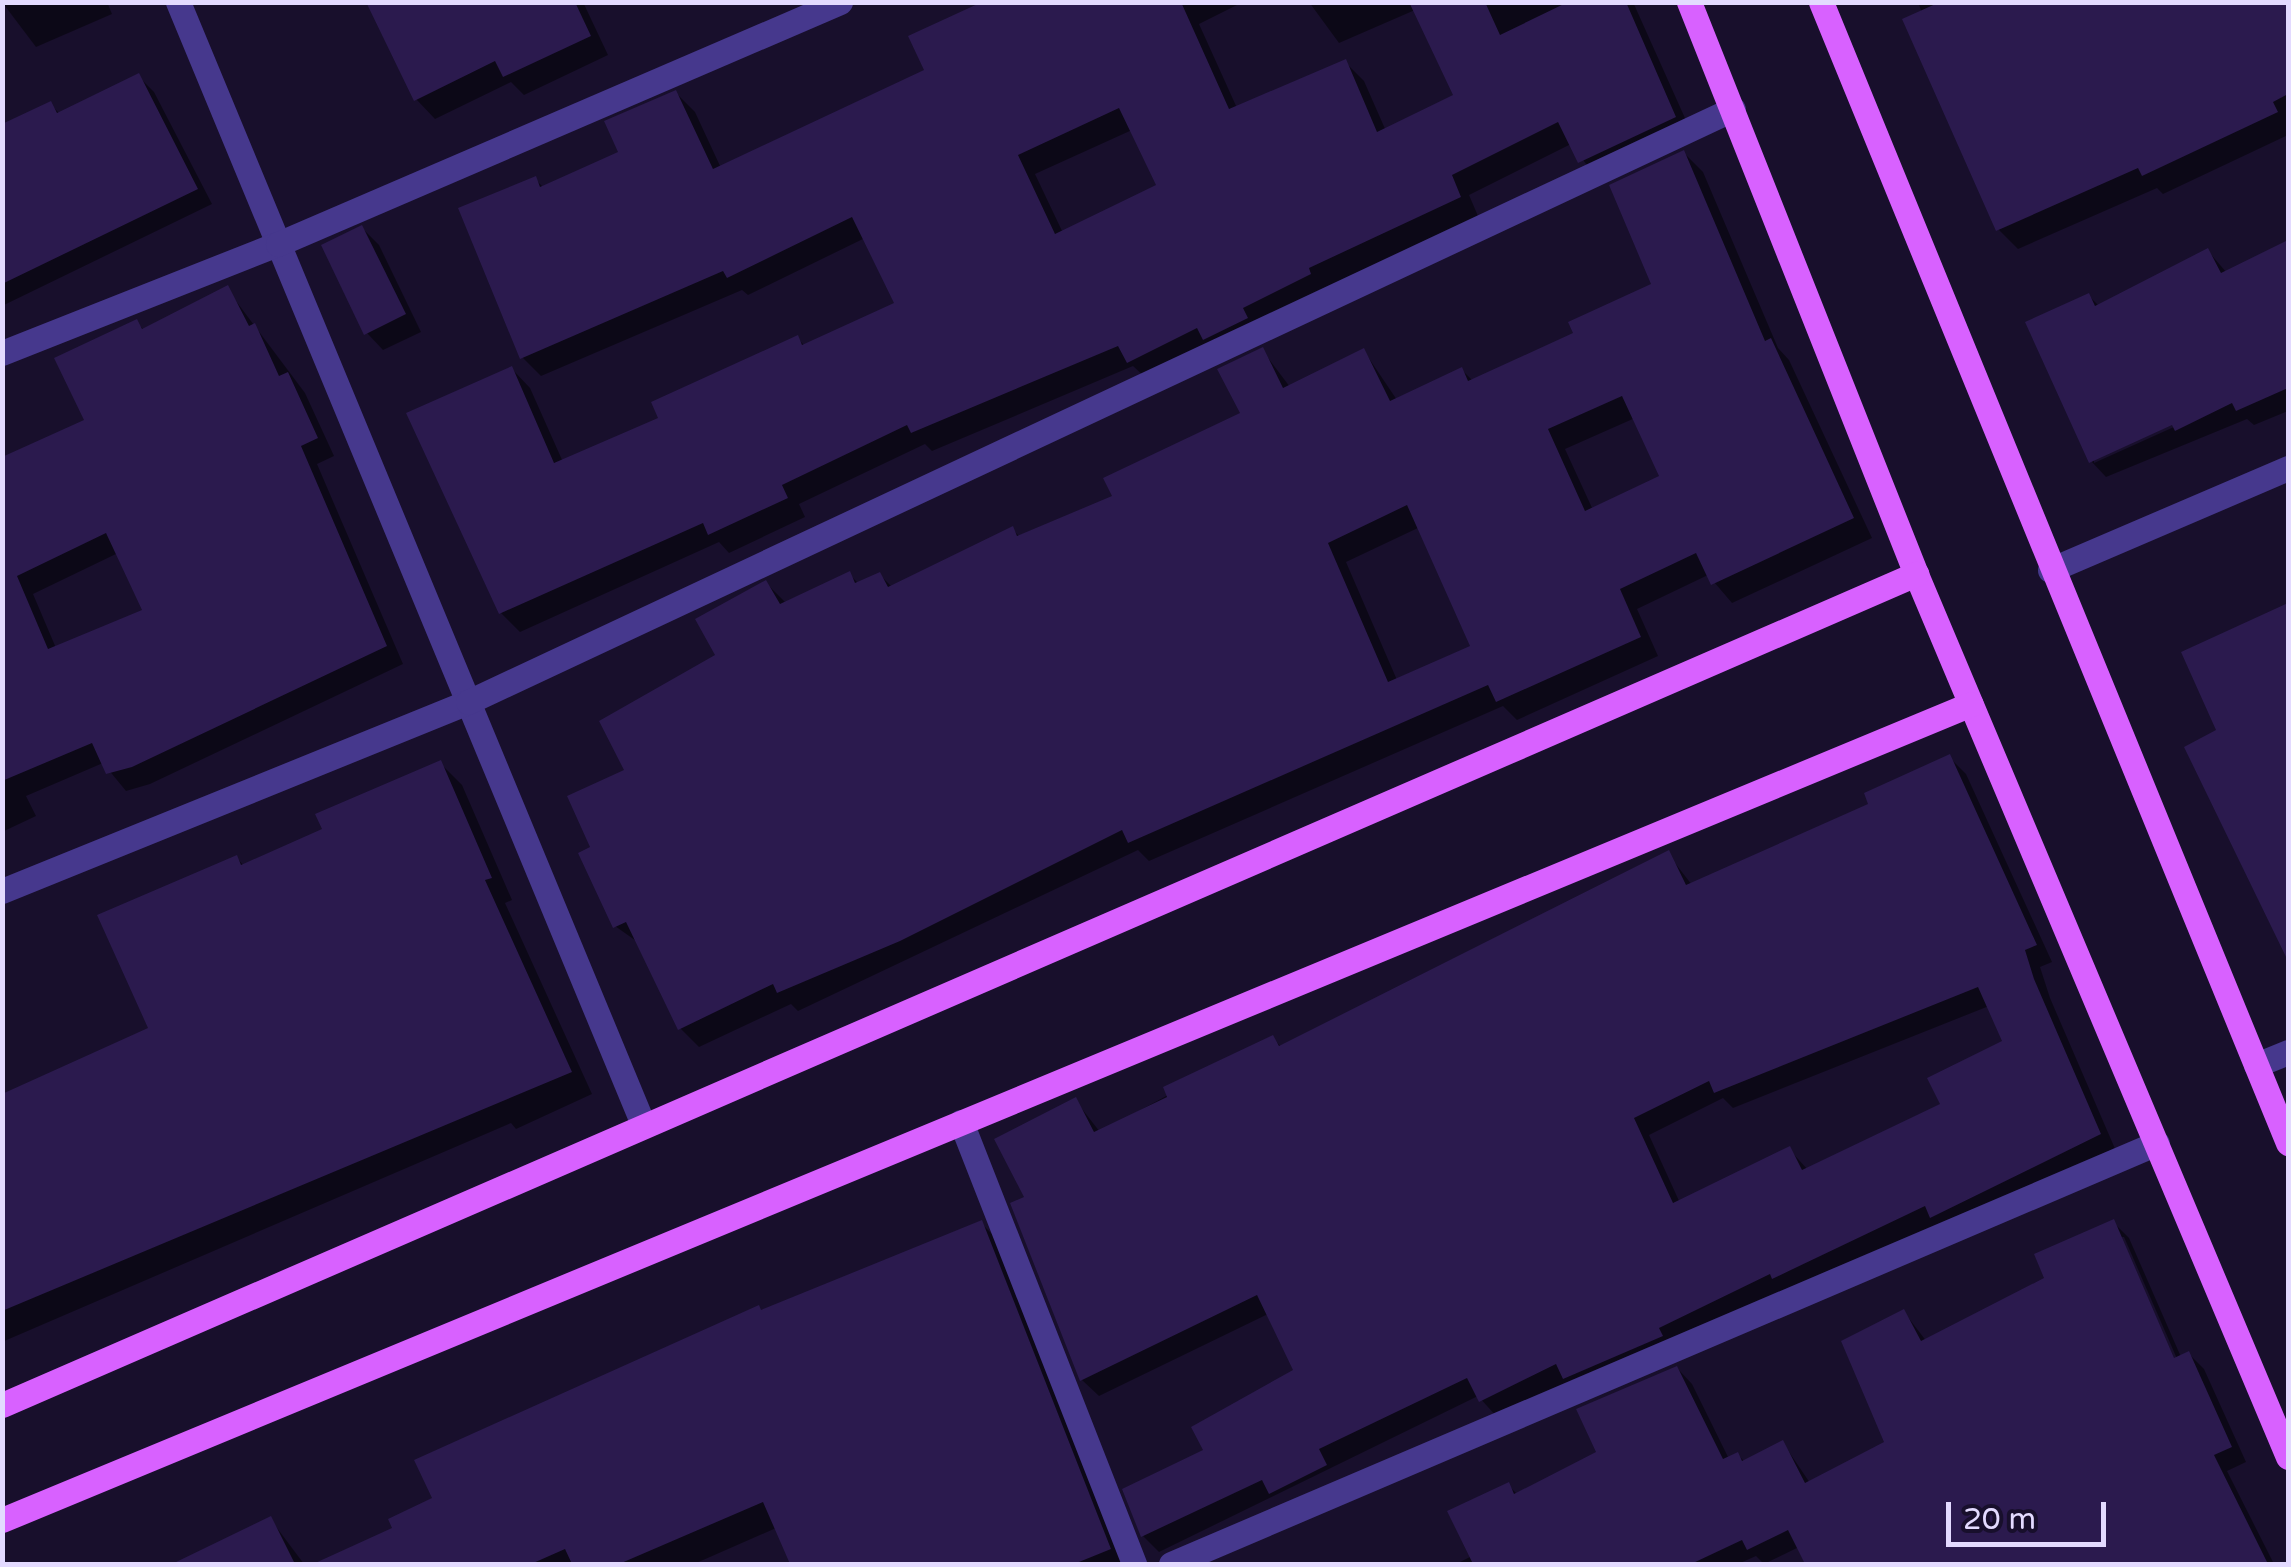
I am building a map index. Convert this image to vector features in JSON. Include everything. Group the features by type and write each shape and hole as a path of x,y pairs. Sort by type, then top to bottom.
{"main road":[{"path":"1688,2 1916,574 2288,1458"},
{"path":"1821,2 2050,570 2288,1143"},
{"path":"2,1405 1916,574"},
{"path":"2,1520 1971,704"}],"street":[{"path":"178,2 644,1124"},
{"path":"2,353 278,244 840,2"},
{"path":"2,891 468,702 1733,109"},
{"path":"2050,570 2288,468"},
{"path":"2256,1065 2288,1052"},
{"path":"962,1122 1134,1564"},
{"path":"1171,1564 2157,1144"}],"building":[{"path":"366,2 575,2 591,36 503,77 495,61 414,101"},
{"path":"982,2 1181,2 1229,109 1346,59 1377,132 1453,95 1409,2 1485,2 1500,35 1568,2 1626,2 1676,117 1578,163 1558,122 1452,175 1461,197 1309,268 1311,274 1243,308 1248,318 1203,340 1197,328 1127,363 1118,346 911,433 907,425 782,485 788,498 708,535 703,523 499,614 406,413 512,366 554,463 658,418 651,402 798,335 802,345 894,303 852,217 727,278 723,271 520,359 458,208 536,176 540,187 618,152 604,121 676,90 713,169 924,70 908,36","holes":["1119,108 1156,185 1055,234 1018,155"]},
{"path":"1940,2 2288,2 2288,94 2273,102 2278,112 2142,176 2138,168 1996,231 1902,19"},
{"path":"139,73 198,189 2,284 2,124 51,101 57,113"},
{"path":"1684,150 1765,341 1771,338 1854,518 1711,585 1696,553 1620,589 1641,637 1496,702 1488,685 1128,843 1122,830 900,941 777,993 773,984 678,1030 626,922 613,928 578,853 590,847 567,796 624,770 599,721 715,655 695,619 766,580 780,604 850,571 855,583 880,572 888,587 1013,526 1017,536 1112,496 1103,478 1240,413 1217,369 1263,347 1283,388 1364,348 1390,401 1462,367 1468,381 1573,333 1568,322 1651,284 1609,185","holes":["1622,396 1659,476 1585,511 1548,429","1407,505 1470,646 1388,682 1328,543"]},
{"path":"362,225 406,314 364,335 321,245"},
{"path":"2288,240 2288,388 2236,411 2232,403 2175,431 2172,425 2089,463 2025,322 2089,293 2095,306 2208,248 2221,273"},
{"path":"228,285 249,326 255,323 279,376 288,372 318,438 301,446 387,646 132,767 106,774 92,743 2,781 2,457 84,420 54,358 137,319 142,329","holes":["106,533 142,610 48,649 17,576"]},
{"path":"2288,603 2288,961 2184,747 2216,730 2181,652"},
{"path":"1950,754 2037,945 2025,950 2034,979 2101,1134 1930,1218 1925,1206 1772,1279 1770,1274 1659,1328 1663,1336 1563,1379 1556,1364 1479,1402 1467,1378 1319,1449 1327,1465 1269,1494 1262,1480 1141,1537 1122,1489 1203,1450 1191,1427 1293,1370 1257,1295 1080,1381 1010,1203 1024,1197 994,1139 1076,1097 1094,1132 1167,1097 1163,1087 1273,1035 1279,1046 1669,850 1686,885 1868,804 1864,793","holes":["1978,987 2002,1041 1927,1078 1940,1104 1802,1170 1790,1146 1673,1203 1634,1118 1709,1081 1714,1093"]},
{"path":"441,760 492,878 485,880 572,1072 2,1311 2,1094 148,1028 97,915 237,855 241,865 322,829 315,814"},
{"path":"2114,1219 2174,1358 2189,1351 2232,1447 2214,1455 2268,1564 1805,1564 1788,1530 1747,1550 1742,1540 1691,1564 1473,1564 1447,1511 1509,1482 1514,1494 1596,1452 1576,1409 1677,1366 1723,1459 1738,1452 1742,1461 1783,1440 1805,1483 1884,1442 1841,1341 1904,1309 1921,1341 2044,1278 2034,1254"},
{"path":"982,1220 1111,1549 1074,1564 790,1564 763,1502 619,1564 572,1564 565,1549 531,1564 313,1564 392,1528 388,1519 432,1498 414,1460 759,1305 761,1310"},
{"path":"271,1516 295,1564 172,1564"}]}
